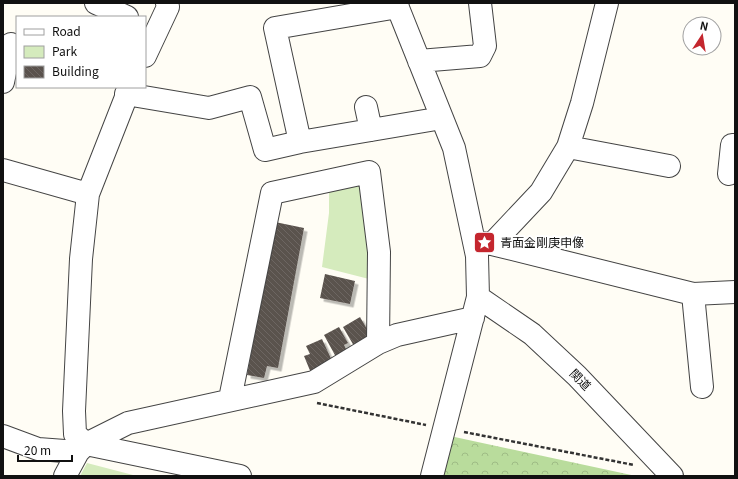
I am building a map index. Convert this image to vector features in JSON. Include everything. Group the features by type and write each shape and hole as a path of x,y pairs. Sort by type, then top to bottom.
{"street":[{"path":"96,3 125,16"},
{"path":"146,51 151,28 168,7 167,3"},
{"path":"419,61 480,56 484,46 480,3"},
{"path":"484,244 541,192 568,146 582,102 607,3"},
{"path":"300,142 275,28 397,5 454,148 484,244 478,297 432,476"},
{"path":"3,82 11,44"},
{"path":"82,448 75,434 74,411 81,259 88,194 128,90 209,108 250,97 265,150 300,142 442,118"},
{"path":"366,107 371,130"},
{"path":"729,174 732,145 735,145"},
{"path":"568,146 669,166"},
{"path":"3,170 88,194"},
{"path":"230,399 272,193 369,172 379,252 378,343"},
{"path":"484,244 693,294 735,292"},
{"path":"693,294 702,387"},
{"name":"関道","path":"478,297 532,334 577,376 672,476"},
{"path":"65,476 82,448 128,423 230,399 314,382 378,343 397,335 473,318"},
{"path":"3,436 38,449 82,448 240,476"}],"green space":[{"path":"361,176 369,249 369,279 322,267 329,213 329,185"},
{"path":"450,436 636,476 441,476"},
{"path":"87,463 133,475 133,476 80,476"}],"building":[{"path":"275,222 304,228 278,368 267,366 264,378 247,375"},
{"path":"325,274 355,281 350,304 320,298"},
{"path":"360,317 371,336 354,346 343,327"},
{"path":"339,327 348,343 344,345 347,351 336,357 324,335"},
{"path":"322,339 333,363 311,373 304,356 310,354 306,346"}],"place":[{"name":"青面金剛庚申像","path":"484,243"}]}
